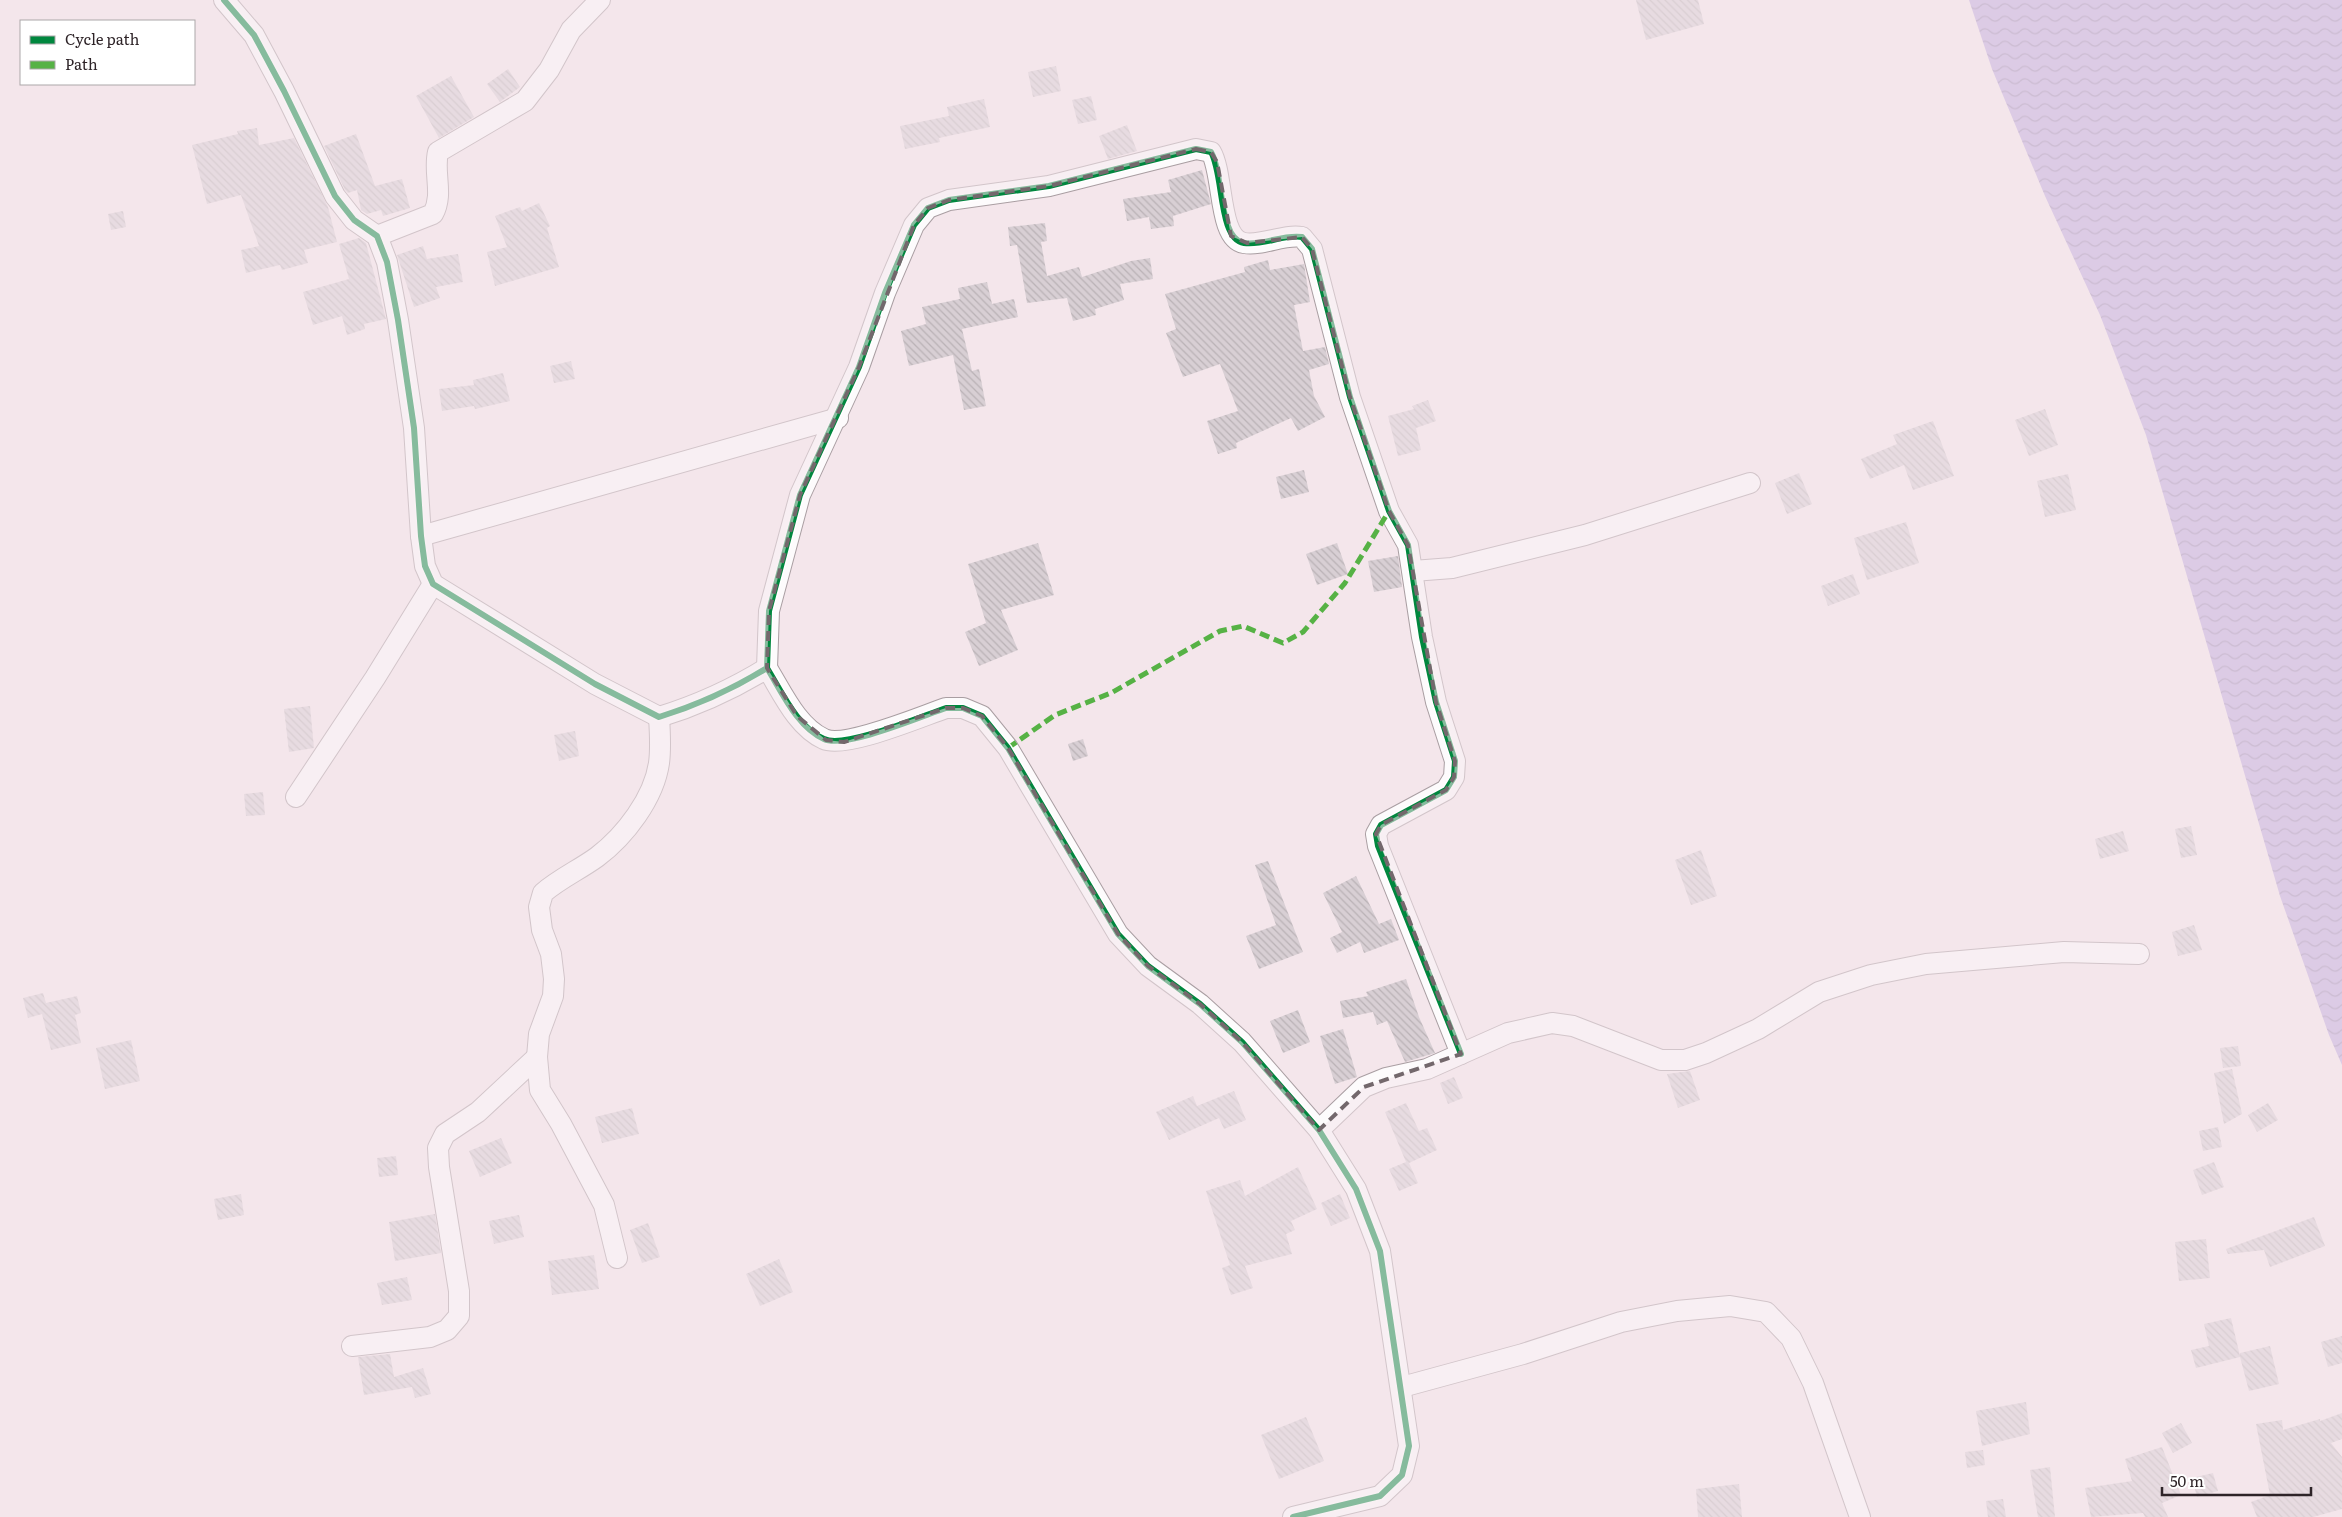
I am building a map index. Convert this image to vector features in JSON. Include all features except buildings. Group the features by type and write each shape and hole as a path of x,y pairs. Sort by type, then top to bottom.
{"street":[{"path":"224,0 254,35 284,91 335,196 354,220 376,236 387,262 398,320 414,428 421,536 425,566 433,584 596,684 659,717 695,706 743,683 768,668"},
{"path":"376,236 416,222 432,214 437,206 439,190 436,160 438,152 525,101 549,70 571,30 600,0"},
{"path":"1293,1517 1380,1496 1402,1475 1409,1446 1402,1386 1380,1251 1356,1189 1319,1130 1242,1042 1200,1004 1148,966 1118,934 1008,748 982,716 963,708 946,708 844,742 826,740 797,716 768,668 770,611 800,495 838,418 889,284 914,225 928,208 949,200 1049,186 1196,149 1211,152 1217,162 1226,224 1231,236 1239,242 1247,244 1293,235 1302,237 1312,249 1350,398 1389,511 1408,545 1422,637 1436,702 1455,761 1454,777 1446,790 1381,825 1376,834 1378,846 1461,1054"},
{"path":"421,536 838,418"},
{"path":"1413,571 1452,568 1585,535 1633,518 1750,483"},
{"path":"296,797 375,678 433,584"},
{"path":"617,1258 604,1205 561,1124 540,1090 537,1057 539,1034 553,996 554,979 551,954 542,930 539,907 543,893 597,857 635,817 652,787 659,764 659,717"},
{"path":"1319,1130 1364,1087 1386,1078 1427,1069 1508,1033 1552,1023 1573,1026 1661,1060 1685,1060 1706,1053 1758,1029 1819,992 1847,981 1926,964 2064,952 2139,954"},
{"path":"352,1346 430,1337 447,1330 459,1316 459,1291 439,1167 438,1148 445,1134 478,1112 537,1057"},
{"path":"1402,1386 1523,1354 1621,1322 1677,1311 1730,1306 1766,1312 1791,1338 1813,1383 1860,1517"}],"highlighted area":[{"path":"1196,149 1211,152 1217,162 1231,236 1247,243 1302,237 1312,249 1350,397 1389,511 1408,545 1436,702 1455,761 1454,777 1446,790 1381,825 1376,834 1461,1054 1364,1087 1319,1130 1242,1042 1200,1004 1148,966 1118,934 1008,748 982,716 963,708 946,708 844,742 826,740 797,716 767,668 769,611 800,495 859,367 914,225 928,208 949,200 1049,186"}],"water":[{"path":"1969,0 2342,0 2342,1065 2329,1035 2280,896 2146,435 2100,315 2045,196 1992,69"}],"marked path":[{"path":"1008,748 1055,715 1111,693 1220,631 1243,626 1283,643 1303,632 1345,583 1389,511"}],"cycle path":[{"path":"224,0 254,35 284,91 335,196 354,220 377,236 387,262 398,320 414,428 421,536 425,566 433,584 595,684 659,717 715,696 767,668 798,718 814,733 824,739 834,741 849,740 866,736 946,708 963,708 982,716 1008,748 1118,934 1148,966 1200,1004 1242,1042 1319,1130 1356,1189 1380,1251 1409,1446 1402,1475 1380,1496 1293,1517"},
{"path":"767,668 769,611 800,495 859,367 885,293 914,225 928,208 949,200 1049,186 1196,149 1211,152 1218,175 1226,218 1230,230 1236,239 1244,243 1258,243 1288,237 1302,237 1312,249 1350,397 1389,511 1408,545 1422,637 1436,702 1455,761 1454,777 1446,790 1381,825 1376,834 1378,846 1461,1054"}]}
